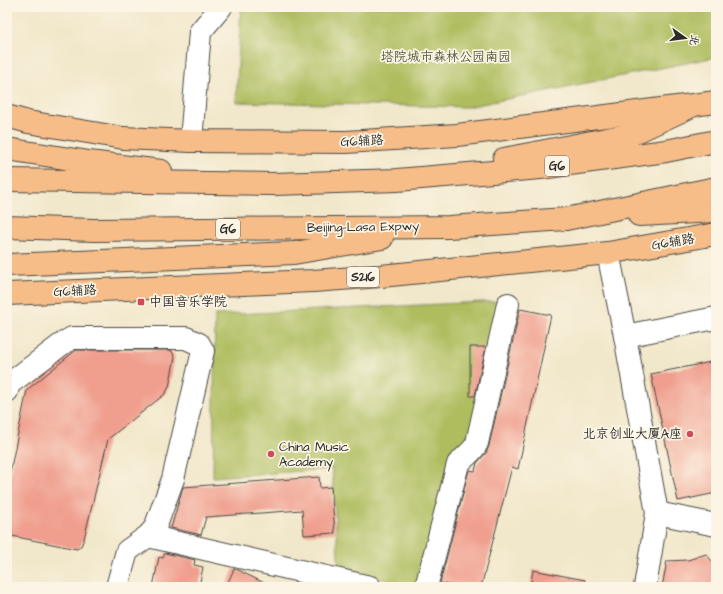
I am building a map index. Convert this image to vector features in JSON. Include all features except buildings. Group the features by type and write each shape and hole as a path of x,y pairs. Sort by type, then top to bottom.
{"main road":[{"name":"G6辅路","path":"7,116 28,122 123,138 190,141 346,142 457,135 716,102"},
{"path":"397,180 632,134 692,106"},
{"name":"G6","path":"7,180 274,184 397,180 540,168 666,151 716,141"},
{"path":"7,149 89,162 274,184"},
{"name":"Beijing-Lasa Expwy","path":"7,227 93,230 449,226 566,219 716,188"},
{"path":"566,219 716,211"},
{"path":"7,265 294,253 449,226"},
{"name":"G6辅路","path":"7,294 381,276 608,253 716,234"}],"street":[{"path":"190,141 200,32 220,7"},
{"path":"608,253 658,513 645,587"},
{"path":"426,587 458,464 463,458 473,451 477,443 508,304"},
{"path":"625,336 716,318"},
{"path":"7,391 9,384 72,338 186,338 198,344 203,352 173,479 155,528 148,536 127,551 117,587"},
{"path":"658,513 716,525"},
{"path":"148,536 370,587"}],"green space":[{"name":"塔院城市森林公园南园","path":"241,7 716,7 716,57 467,107 236,102"},
{"path":"503,301 472,443 421,587 339,570 332,469 213,477 215,315"}],"place":[{"name":"中国音乐学院","path":"141,302"},
{"name":"北京创业大厦A座","path":"690,434"},
{"name":"China Music Academy","path":"271,454"}]}
